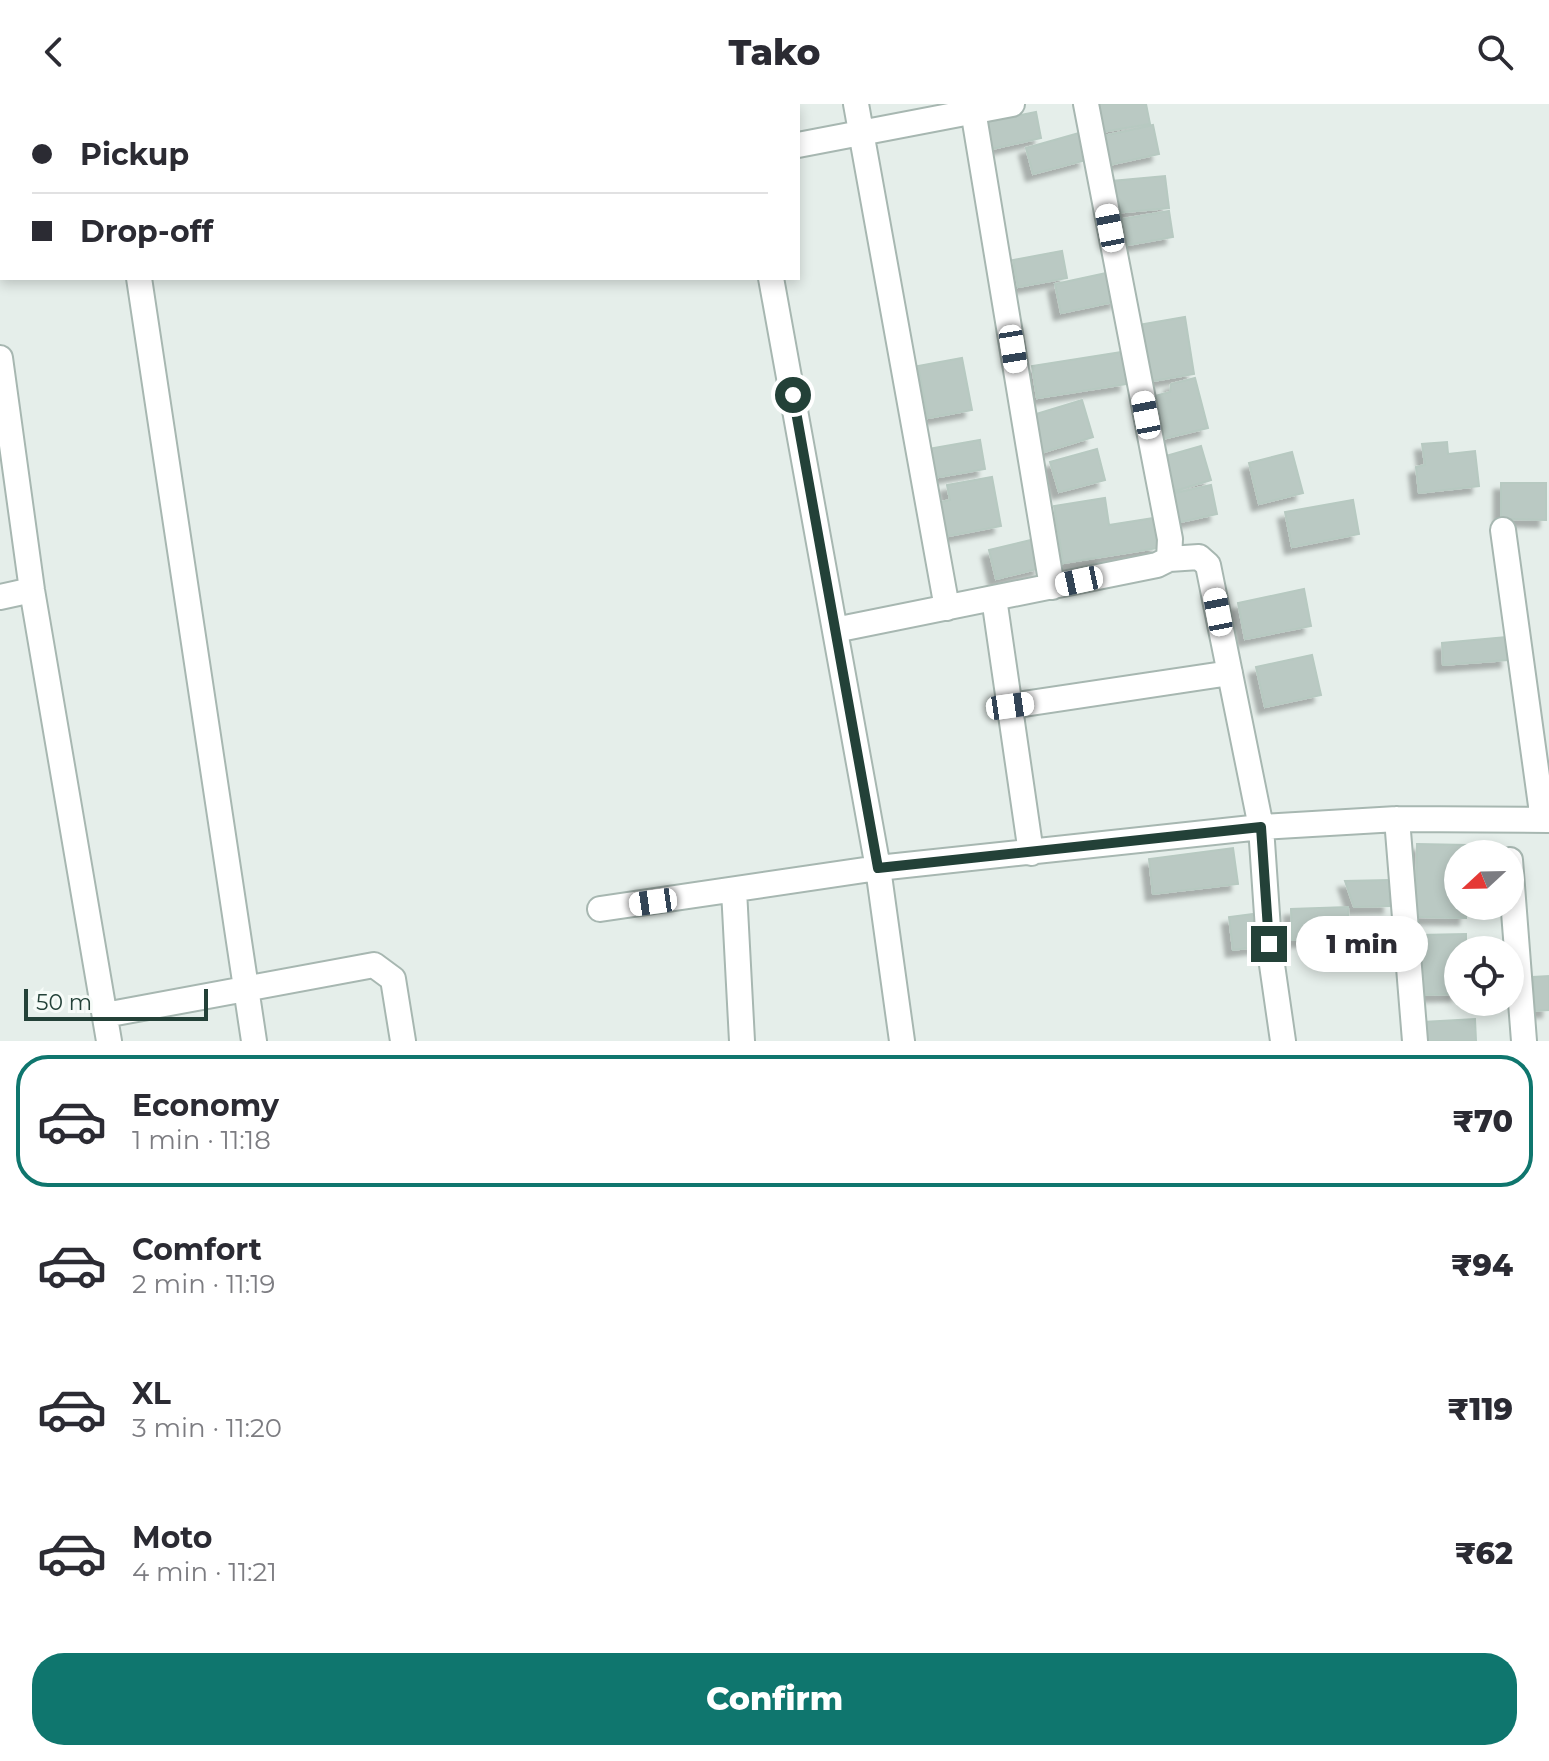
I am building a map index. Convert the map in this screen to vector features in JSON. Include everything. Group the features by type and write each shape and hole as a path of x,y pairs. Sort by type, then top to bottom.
{"street":[{"path":"856,104 947,608"},
{"path":"800,145 973,108 1012,104"},
{"path":"1086,104 1170,539 1169,559"},
{"path":"973,108 1052,587"},
{"path":"139,280 254,1041"},
{"path":"771,280 878,868 902,1041"},
{"path":"0,358 32,590 109,1041"},
{"path":"600,909 878,868 1261,827 1397,819 1546,820 1503,530"},
{"path":"835,630 1157,565 1169,559 1199,557 1208,565 1261,827 1269,944 1283,1041"},
{"path":"0,597 32,590"},
{"path":"994,598 1031,853"},
{"path":"1010,706 1230,673"},
{"path":"1397,819 1415,1041"},
{"path":"1507,819 1509,840"},
{"path":"734,890 742,1041"},
{"path":"1515,920 1524,1041"},
{"path":"105,1015 374,965 393,979 403,1041"}],"building":[{"path":"1097,104 1146,104 1150,124 1102,132"},
{"path":"1036,112 1041,138 992,149 987,122"},
{"path":"1153,125 1159,154 1109,165 1103,136"},
{"path":"1079,133 1086,160 1033,174 1026,148"},
{"path":"1165,176 1169,208 1115,213 1112,181"},
{"path":"1169,211 1173,237 1122,246 1117,220"},
{"path":"1062,251 1067,278 1018,287 1013,260"},
{"path":"1111,272 1118,301 1061,313 1055,284"},
{"path":"1185,317 1194,374 1147,382 1138,325"},
{"path":"1122,352 1127,384 1037,398 1032,366"},
{"path":"962,358 972,410 928,418 918,366"},
{"path":"1195,378 1208,428 1154,441 1144,399 1170,392 1171,384"},
{"path":"1082,400 1093,437 1041,453 1030,416"},
{"path":"980,440 985,469 933,478 928,449"},
{"path":"1447,442 1448,454 1475,451 1479,486 1419,493 1416,467 1425,465 1422,444"},
{"path":"1201,446 1211,480 1169,493 1159,458"},
{"path":"1097,449 1105,480 1059,492 1050,462"},
{"path":"1292,452 1303,493 1259,504 1249,463"},
{"path":"992,477 1001,526 938,538 932,504 950,500 947,485"},
{"path":"1501,483 1546,483 1546,520 1501,519"},
{"path":"1211,485 1217,514 1176,523 1170,494"},
{"path":"1105,498 1109,525 1154,518 1158,548 1063,563 1054,506"},
{"path":"1353,500 1359,534 1292,547 1285,512"},
{"path":"1035,539 1041,568 996,579 989,550"},
{"path":"1304,589 1311,626 1245,639 1238,603"},
{"path":"1506,637 1508,660 1443,665 1442,643"},
{"path":"1312,655 1321,695 1265,707 1256,667"},
{"path":"1417,844 1444,845 1444,918 1416,917"},
{"path":"1233,848 1238,884 1153,894 1149,859"},
{"path":"1389,880 1390,906 1354,907 1345,881"},
{"path":"1348,907 1349,938 1292,940 1291,909"},
{"path":"1252,914 1257,947 1233,950 1229,917"},
{"path":"1466,934 1444,936 1444,994 1420,995 1419,935"},
{"path":"1549,976 1549,1010 1535,1011 1533,977"},
{"path":"1475,1019 1476,1041 1425,1041 1423,1022"}],"route":[{"path":"793,395 878,868 1261,827 1269,944"}]}
